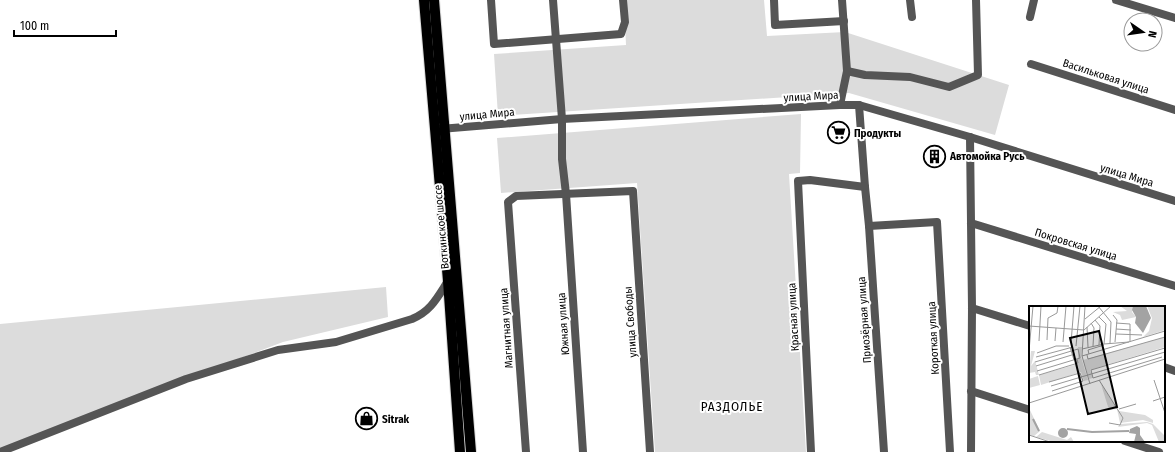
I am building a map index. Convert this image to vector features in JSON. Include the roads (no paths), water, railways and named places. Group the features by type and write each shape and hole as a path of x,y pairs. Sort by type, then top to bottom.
{"main road":[{"name":"Воткинское шоссе","path":"424,0 440,129 471,452"},
{"name":"Воткинское шоссе","path":"434,0 448,281 460,452"}],"street":[{"path":"491,0 494,44 621,34 625,22 623,0"},
{"name":"Южная улица","path":"553,0 562,119 562,159 566,194 583,452"},
{"path":"774,0 775,25 844,22"},
{"path":"840,105 847,71 842,0"},
{"path":"910,0 912,17"},
{"path":"847,71 910,78 949,87 978,75 976,0"},
{"path":"1030,17 1034,0"},
{"path":"1116,0 1175,18"},
{"name":"Васильковая улица","path":"1031,64 1175,110"},
{"name":"улица Мира","path":"440,129 562,119 859,105 970,137 1175,201"},
{"name":"Приозёрная улица","path":"859,105 869,226 884,452"},
{"path":"970,137 972,308 971,452"},
{"name":"Красная улица","path":"811,452 798,181 810,180 865,186"},
{"name":"улица Свободы","path":"566,194 633,191 650,452"},
{"name":"Магнитная улица","path":"526,452 508,202 516,196 566,194"},
{"name":"Короткая улица","path":"869,226 937,222 950,452"},
{"name":"Покровская улица","path":"971,223 1175,286"},
{"path":"0,452 186,379 278,350 336,342 412,320 422,315 433,305 448,281"},
{"path":"972,308 1029,326"},
{"path":"1165,367 1175,371"},
{"path":"971,391 1029,410"},
{"path":"1128,442 1159,452"}],"place":[{"name":"Продукты","path":"839,133"},
{"name":"Автомойка Русь","path":"935,156"},
{"name":"Sitrak","path":"367,419"}],"district":[{"name":"РАЗДОЛЬЕ","path":"732,406"}]}
